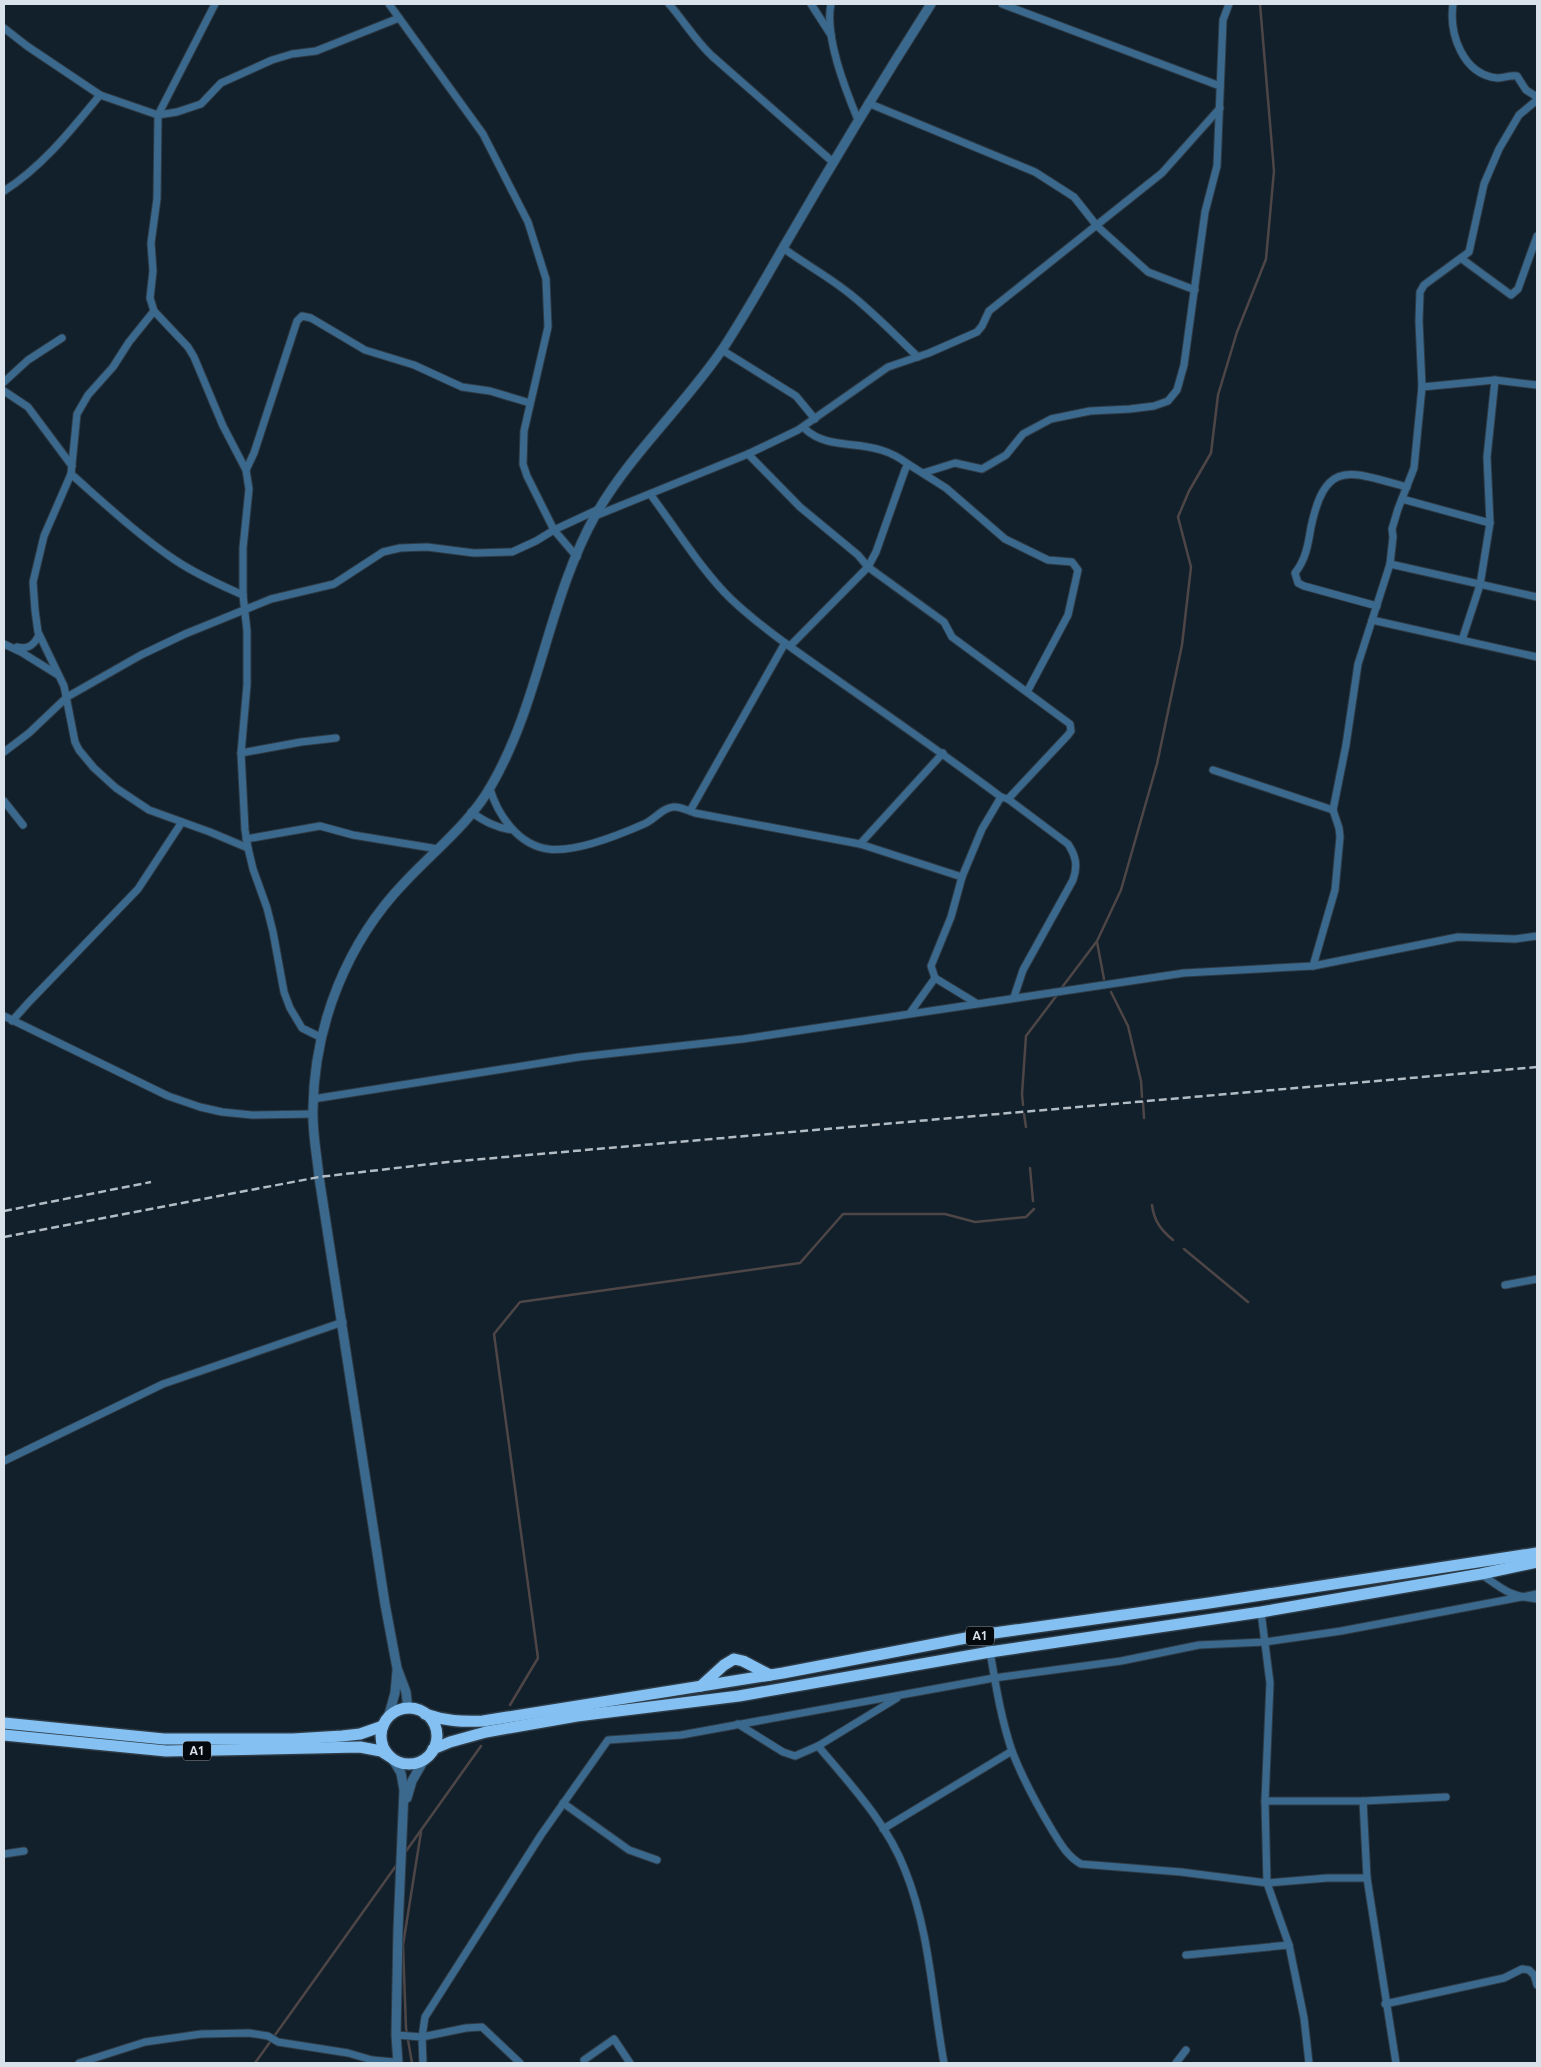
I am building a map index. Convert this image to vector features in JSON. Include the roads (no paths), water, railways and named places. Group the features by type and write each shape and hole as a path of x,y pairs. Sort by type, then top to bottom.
{"highway":[{"name":"A1","path":"4,1723 164,1739 293,1739 342,1736 360,1734 386,1722 397,1711 408,1709 443,1720 458,1722 483,1720 770,1675 986,1634 1238,1599 1537,1553"},
{"name":"A1","path":"4,1735 166,1751 360,1747 381,1752 408,1764 424,1760 434,1749 450,1742 486,1732 577,1716 739,1696 990,1652 1261,1612 1481,1574 1537,1562"},
{"path":"701,1686 724,1665 734,1659 743,1661 770,1675"},
{"path":"425,1714 436,1730 434,1749"},
{"path":"386,1722 382,1742 390,1757"}],"street":[{"path":"215,4 158,115 157,199 151,242 153,271 150,298 154,312 188,347 194,357 223,426 246,470 250,497 244,548 243,595 247,632 247,685 241,753 246,839 253,869 274,932 284,992 290,1008 302,1028 322,1038"},
{"path":"389,4 483,134 528,222 546,279 548,327 524,431 523,464 554,530 577,557"},
{"path":"669,4 692,31 696,40 712,56 834,163"},
{"path":"810,4 832,36"},
{"path":"831,4 832,36 842,82 858,120"},
{"path":"408,1709 406,1692 397,1668 385,1604 342,1322 331,1262 313,1114 313,1099 322,1038 334,994 358,944 388,900 438,849 490,789 508,754 577,557 597,512 625,469 722,350 868,103 931,4"},
{"path":"1002,4 1166,64 1220,86"},
{"path":"1015,10 1022,4"},
{"path":"924,473 955,463 982,469 1006,455 1023,434 1051,419 1090,411 1154,406 1168,401 1177,390 1184,366 1205,212 1217,166 1224,20 1229,4"},
{"path":"1313,966 1335,890 1340,828 1333,810 1356,686 1356,670 1390,564 1393,538 1392,529 1414,468 1422,387 1419,321 1421,288 1469,252 1484,184 1499,149 1519,115 1537,98 1526,90 1517,76 1497,78 1479,70 1468,62 1461,52 1453,32 1453,4"},
{"path":"4,28 27,46 100,95 158,115 177,112 201,104 221,83 272,60 292,54 316,51 399,18"},
{"path":"4,191 34,169 51,153 100,95"},
{"path":"868,103 1035,172 1074,197 1097,226 1148,272 1195,290"},
{"path":"4,752 67,697 142,655 244,609 271,599 334,584 383,552 392,549 427,547 474,553 499,554 512,552 554,530 597,512 650,494 748,454 804,428 888,367 918,358 977,332 989,311 1162,173 1220,108"},
{"path":"1462,259 1511,295 1518,289 1537,236"},
{"path":"783,248 849,293 887,326 918,358"},
{"path":"154,312 80,407 77,414 71,474 44,536 34,575 34,610 40,635 61,677 67,697 75,742 94,768 138,804 248,848"},
{"path":"246,470 254,454 296,326 302,316 311,318 365,350 414,365 462,387 490,391 530,403"},
{"path":"4,382 28,360 62,338"},
{"path":"722,350 796,396 815,419"},
{"path":"1422,387 1495,380 1537,385"},
{"path":"1462,640 1480,585 1490,523 1487,457 1495,380"},
{"path":"4,391 28,407 72,466"},
{"path":"804,428 814,437 879,449 898,457 946,488 1005,538 1048,560 1072,562 1078,570 1068,615 1027,692"},
{"path":"748,454 800,507 858,555 868,567 944,622 952,637 1067,721 1071,728 1071,731 1004,798 982,829 962,877 951,917 931,966 935,978 976,1003"},
{"path":"690,811 788,645 868,567 876,552 904,470 908,464"},
{"path":"1377,606 1304,586 1298,582 1295,573 1304,560 1321,497 1334,477 1354,473 1407,487"},
{"path":"71,474 174,560 210,581 243,595"},
{"path":"650,494 730,598 788,645 943,753 1068,844 1074,854 1077,869 1073,880 1023,970 1014,997"},
{"path":"1402,499 1490,523"},
{"path":"1390,564 1537,597"},
{"path":"1372,620 1537,657"},
{"path":"7,645 28,648 40,635"},
{"path":"7,645 61,677"},
{"path":"241,753 336,738"},
{"path":"860,844 943,753"},
{"path":"1213,770 1333,810"},
{"path":"490,789 498,812 513,830 530,843 548,849 573,848 610,837 646,823 675,806 690,811 860,844 962,877"},
{"path":"4,801 22,825"},
{"path":"471,812 490,824 503,829 513,830"},
{"path":"12,1021 138,889 182,822"},
{"path":"246,839 325,826 353,835 438,849"},
{"path":"313,1099 579,1057 744,1039 1184,973 1313,966 1458,937 1515,939 1537,936"},
{"path":"910,1013 935,978"},
{"path":"4,1016 168,1096 200,1107 222,1112 252,1115 313,1114"},
{"path":"1505,1285 1537,1279"},
{"path":"4,1461 163,1384 342,1322"},
{"path":"1481,1574 1502,1590 1518,1597 1537,1599"},
{"path":"423,2063 422,2037 426,2017 541,1835 608,1740 681,1735 994,1678 1121,1661 1199,1645 1265,1642 1386,1623 1537,1594"},
{"path":"1261,1612 1270,1683 1265,1801 1268,1883 1289,1945 1304,2018 1309,2063"},
{"path":"986,1634 994,1678 1012,1751 1042,1814 1065,1851 1073,1859 1081,1864 1181,1872 1268,1883 1327,1878 1367,1878"},
{"path":"386,1722 396,1693 397,1668"},
{"path":"738,1724 795,1756 818,1746 902,1695"},
{"path":"818,1746 883,1828 905,1869 920,1918 933,1979 944,2063"},
{"path":"883,1828 1012,1751"},
{"path":"79,2063 146,2042 178,2037 249,2033 268,2036 278,2042 348,2053 372,2060 396,2062 398,1930 404,1790 401,1773 390,1757"},
{"path":"404,1810 412,1781 424,1760"},
{"path":"1265,1801 1363,1801 1446,1797"},
{"path":"1363,1801 1367,1878 1385,2004 1396,2063"},
{"path":"563,1803 629,1850 657,1860"},
{"path":"4,1854 24,1851"},
{"path":"1186,1954 1289,1945"},
{"path":"1385,2004 1504,1978 1522,1969 1529,1970 1534,1974 1537,1985"},
{"path":"396,2035 422,2037 466,2028 482,2027 520,2063"},
{"path":"584,2060 614,2039 630,2063"},
{"path":"1176,2063 1186,2050"}],"waterway":[{"path":"1060,990 1097,941 1121,890 1157,764 1182,645 1191,567 1178,517 1189,491 1211,453 1218,395 1237,332 1266,259 1274,171 1260,4"},
{"path":"1097,942 1104,979"},
{"path":"1111,992 1128,1026 1141,1081 1142,1097"},
{"path":"1023,1105 1026,1036 1057,995"},
{"path":"1143,1102 1144,1118"},
{"path":"1024,1114 1026,1127"},
{"path":"1030,1168 1033,1201"},
{"path":"1152,1205 1154,1216 1159,1225 1173,1240"},
{"path":"510,1705 538,1658 494,1334 520,1302 800,1263 843,1214 945,1214 975,1222 1026,1217 1034,1209"},
{"path":"1184,1249 1248,1302"},
{"path":"404,1854 481,1746"},
{"path":"412,2063 406,2028 403,1945 421,1832"},
{"path":"255,2063 398,1863"}],"railway":[{"path":"4,1237 319,1177 448,1162 1537,1067"},
{"path":"4,1211 151,1182"}]}
